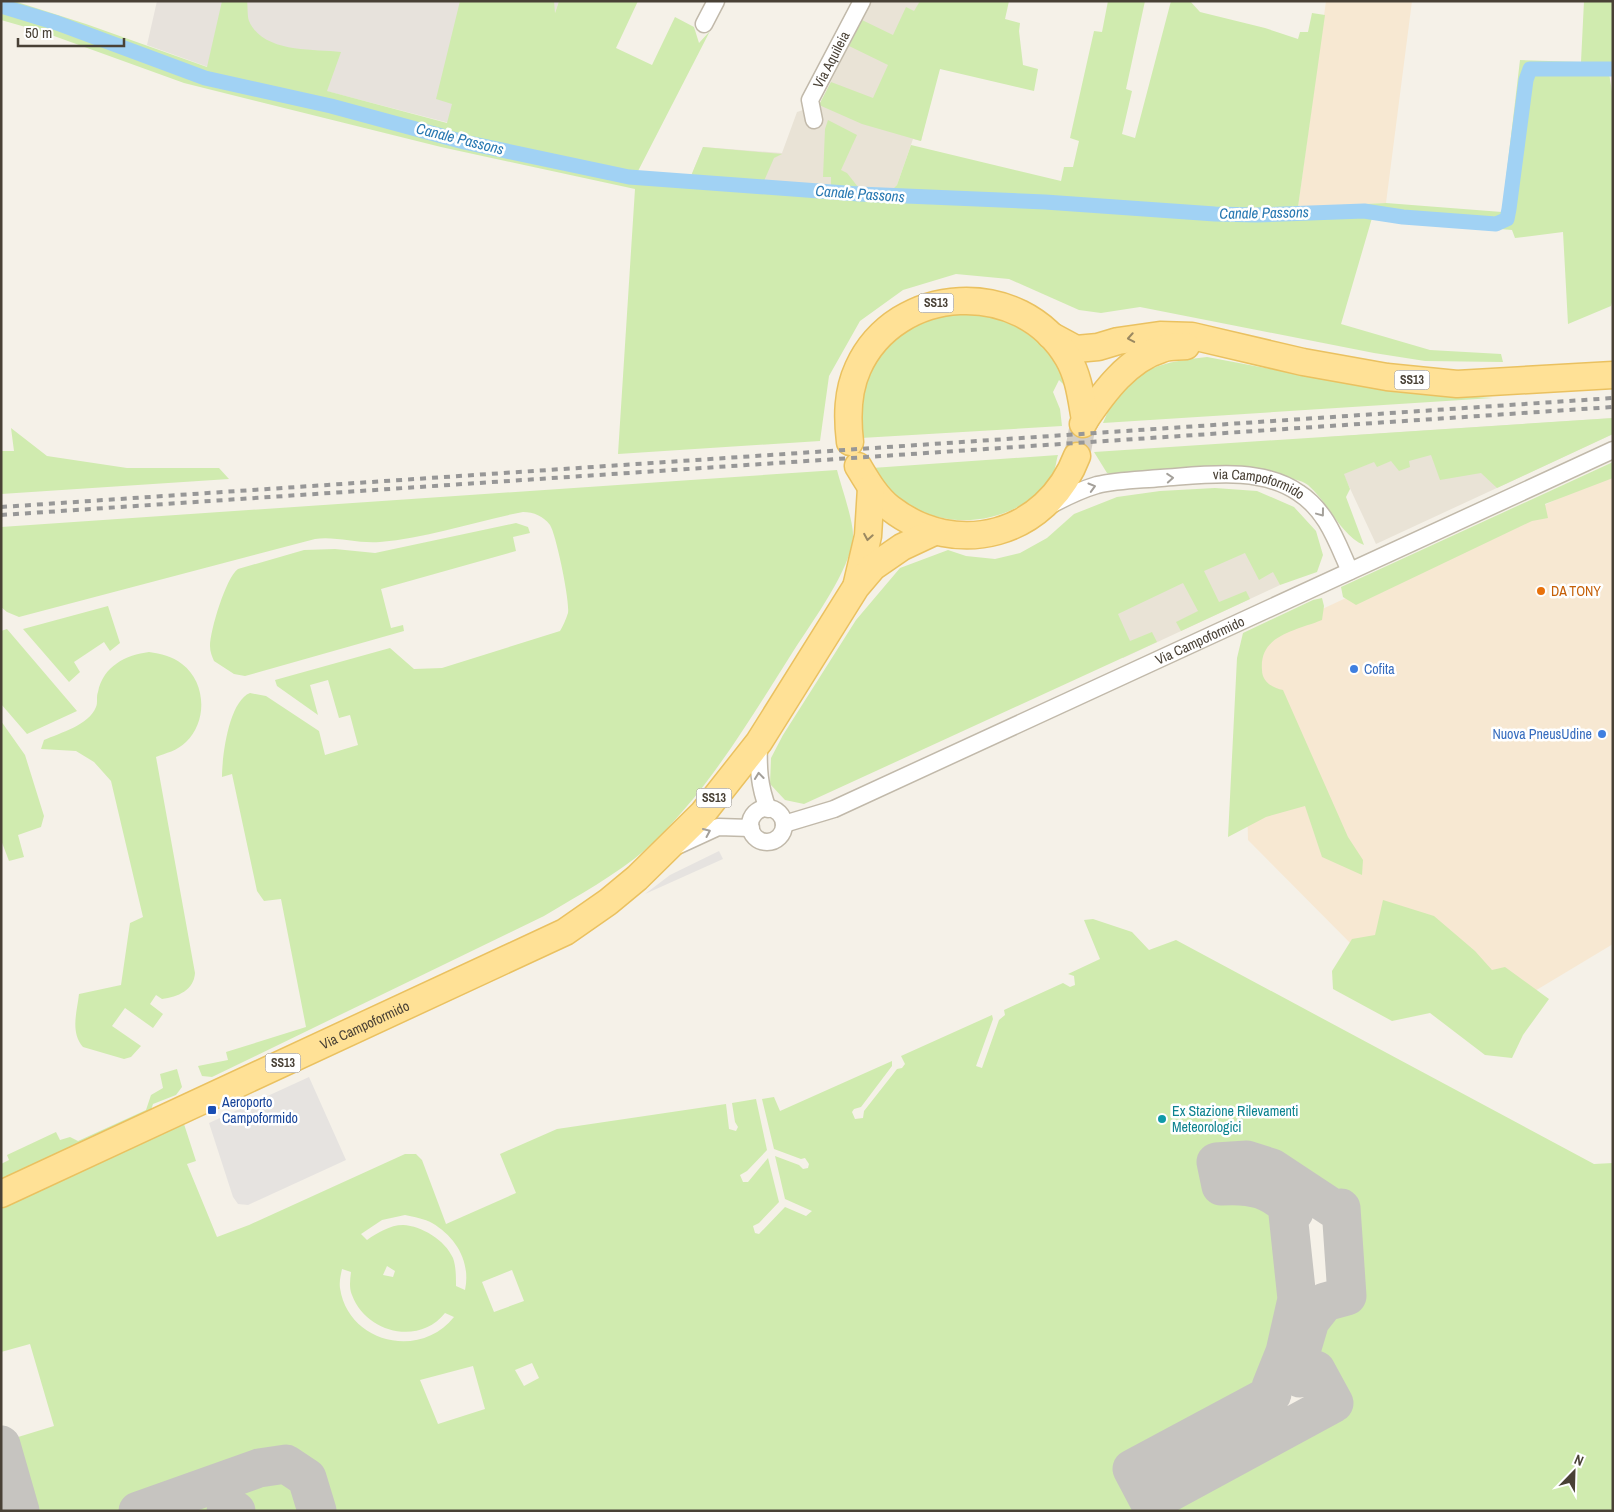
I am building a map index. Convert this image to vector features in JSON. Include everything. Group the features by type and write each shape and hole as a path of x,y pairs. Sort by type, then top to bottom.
{"main road":[{"name":"SS13","path":"856,587 868,536 860,466 848,409 850,392 858,368 871,346 888,328 909,314 933,304 958,300 983,301 1008,307 1030,319 1050,335 1076,348 1098,347 1118,340 1160,335 1192,336 1303,362 1420,381 1457,384 1613,375"},
{"name":"SS13","path":"1050,335 1068,358 1079,384 1084,422 1111,385 1126,369 1146,356 1162,348 1214,341"},
{"path":"860,466 889,507 903,517 934,532 976,536 1016,525 1034,515 1056,494 1078,456"},
{"name":"SS13","path":"666,852 708,806 759,742 856,587 885,558 934,532"},
{"name":"Via Campoformido","path":"1,1194 565,932 608,902 666,852"}],"street":[{"path":"704,24 716,1"},
{"name":"Via Aquileia","path":"814,120 810,100 862,1"},
{"name":"Via Campoformido","path":"784,824 834,809 1613,450"},
{"name":"via Campoformido","path":"1034,515 1077,492 1122,481 1212,474 1257,477 1278,482 1298,492 1324,516 1350,571"},
{"path":"759,742 759,781 768,809"},
{"path":"768,809 777,812 784,824 780,836 769,842 757,839 750,828 757,812 768,809"},
{"path":"666,852 718,827 750,828"}],"shaded area":[{"path":"157,1 559,1 511,139 326,91 208,67 147,45"},
{"path":"871,1 964,1 934,85 921,141 913,139 894,189 691,176 703,147 782,153 797,112 819,105"},
{"path":"1326,1 1412,1 1386,203 1298,207"},
{"path":"1613,418 1613,434 1376,544 1326,437"},
{"path":"1613,473 1613,944 1518,1001 1369,962 1248,840 1243,646"},
{"path":"1250,520 1280,585 1123,658 1076,543"},
{"path":"719,851 723,859 645,894 670,875"},
{"path":"309,1077 346,1160 248,1205 238,1204 233,1197 209,1123"}],"green space":[{"path":"1,1 14,1 86,24 207,67 222,1 247,1 249,21 265,39 289,47 341,52 327,91 447,123 452,104 436,99 460,1 554,1 555,13 559,1 638,1 616,48 652,65 675,17 694,27 699,43 710,31 637,173 691,176 703,147 782,154 774,158 764,181 831,185 831,177 823,177 825,129 828,120 857,135 841,170 847,173 858,187 893,189 897,185 911,145 1061,181 1064,167 1073,167 1079,141 1070,138 1094,31 1102,32 1108,1 1145,1 1126,89 1132,91 1122,134 1135,138 1171,1 1190,1 1200,12 1265,28 1298,39 1300,32 1308,32 1312,13 1325,15 1298,207 1386,203 1502,212 1520,60 1581,62 1584,1 1613,1 1613,73 1609,73 1613,98 1613,299 1611,306 1568,324 1563,232 1515,238 1512,230 1372,218 1341,324 1430,350 1501,354 1503,362 1425,361 1374,353 1140,307 1101,313 1079,310 1009,279 956,274 903,290 860,321 829,376 820,441 618,454 635,189 441,147 184,83 43,32 1,20"},
{"path":"920,1 1009,1 1005,19 1020,23 1019,31 1023,65 1038,69 1034,91 940,69 921,141 862,124 819,105 831,82 873,98 888,65 849,46 862,20 893,35 906,7 914,11"},
{"path":"944,310 998,314 1045,346 1061,370 1067,388 1059,380 1053,392 1060,409 1062,426 861,438 858,407 866,374 899,331"},
{"path":"1207,357 1394,392 1493,398 1103,423 1117,395 1136,377 1158,366 1182,360"},
{"path":"1613,418 1613,434 1497,488 1481,473 1440,480 1431,455 1409,461 1410,467 1399,471 1391,461 1377,467 1374,462 1344,474 1350,489 1346,497 1364,545 1356,541 1341,527 1322,500 1304,482 1269,472 1225,467 1180,468 1113,475 1107,473 1094,452"},
{"path":"11,428 47,456 127,468 219,468 229,479 1,494 1,451 14,451"},
{"path":"1058,455 1053,473 1041,489 1027,501 1010,511 992,517 972,520 953,520 934,516 916,509 892,491 872,468"},
{"path":"1613,462 1613,478 1545,504 1548,518 1532,521 1356,605 1343,597 1341,587"},
{"path":"837,470 853,530 851,550 838,579 726,755 688,805 645,850 609,877 544,916 212,1077 202,1076 198,1066 228,1060 226,1052 306,1027 281,899 264,901 257,891 232,774 222,777 225,743 237,707 243,698 250,693 266,696 319,731 325,755 358,745 350,715 339,718 328,680 310,685 318,715 277,686 275,680 390,648 414,669 442,668 560,631 568,613 568,606 562,568 553,531 550,525 541,517 523,512 398,540 364,542 331,538 315,539 19,617 1,607 1,527"},
{"path":"1215,488 1257,491 1294,507 1316,531 1323,555 1317,572 1280,585 1273,572 1259,580 1245,553 1204,571 1219,602 1246,591 1250,599 1181,631 1176,622 1198,611 1183,583 1118,614 1130,641 1152,632 1157,642 804,804 785,800 770,784 771,758 783,735 856,620 900,568 948,550 966,556 995,559 1020,553 1047,538 1074,514 1117,497 1160,491"},
{"path":"516,523 528,527 530,533 513,537 516,551 381,589 391,628 403,625 404,631 245,676 234,674 214,661 210,646 216,617 229,582 238,569 304,550 335,549 375,553"},
{"path":"1322,598 1324,606 1322,620 1290,631 1273,642 1266,649 1263,658 1262,674 1269,684 1283,690 1348,837 1363,860 1362,875 1322,857 1305,806 1266,817 1228,837 1237,658 1243,633 1313,600"},
{"path":"108,606 120,643 110,651 104,642 74,662 80,672 69,682 23,629"},
{"path":"7,629 77,711 27,734 1,704 1,631"},
{"path":"149,652 170,657 182,664 196,681 200,691 201,713 193,733 179,748 156,757 195,973 192,984 184,992 162,999 156,995 150,1004 163,1014 153,1028 125,1008 112,1026 141,1046 131,1057 124,1059 83,1047 75,1028 79,994 121,985 130,923 143,917 111,781 94,762 76,751 41,749 44,740 73,728 87,719 97,705 97,694 105,675 110,669 124,659"},
{"path":"1,721 25,755 44,816 41,827 18,835 24,857 9,861 1,840"},
{"path":"1383,900 1434,916 1475,951 1492,970 1505,967 1549,999 1523,1035 1512,1058 1485,1055 1430,1013 1392,1021 1333,989 1332,971 1352,939 1375,935"},
{"path":"1093,919 1132,932 1149,950 1176,940 1594,1164 1613,1163 1613,1511 328,1511 316,1470 284,1451 116,1511 26,1511 5,1441 54,1426 30,1344 1,1352 1,1208 184,1124 196,1161 187,1164 217,1237 249,1225 405,1154 416,1154 422,1160 446,1224 516,1193 500,1154 557,1129 726,1104 729,1129 736,1131 738,1127 735,1122 732,1103 756,1099 767,1150 747,1171 740,1175 743,1182 748,1182 768,1158 779,1202 759,1223 753,1226 755,1233 759,1234 785,1207 806,1216 812,1211 785,1199 775,1156 799,1165 803,1169 808,1168 809,1164 805,1158 801,1159 774,1149 762,1099 774,1097 780,1111 892,1061 892,1066 861,1107 854,1109 852,1112 855,1119 863,1118 864,1111 897,1069 902,1068 905,1064 901,1056 992,1015 993,1019 976,1066 982,1068 999,1020 1005,1015 1004,1010 1063,983 1070,987 1075,985 1074,976 1068,974 1100,959 1084,920","holes":["1247,1160 1272,1168 1334,1209 1341,1208 1347,1296 1325,1302 1310,1321 1296,1368 1300,1378 1316,1370 1334,1403 1150,1503 1132,1469 1272,1394 1271,1387 1285,1352 1297,1299 1288,1214 1294,1212 1278,1198 1253,1187 1221,1186 1216,1163","405,1215 426,1220 441,1229 455,1243 464,1260 466,1270 465,1290 456,1286 455,1264 449,1251 439,1240 425,1231 410,1226 398,1225 379,1232 367,1240 361,1234 382,1220","387,1266 395,1271 393,1277 383,1275","342,1269 351,1272 350,1290 359,1308 381,1326 394,1331 408,1332 421,1329 434,1323 445,1313 454,1317 440,1330 423,1338 405,1341 387,1339 371,1333 356,1322 346,1307 340,1288","512,1270 524,1301 494,1312 482,1282","532,1363 539,1378 524,1386 515,1370","473,1366 485,1409 438,1424 420,1380"]},
{"path":"177,1069 182,1087 176,1095 153,1104 151,1110 1,1179 1,1164 9,1160 7,1155 56,1132 60,1140 70,1137 78,1141 146,1110 151,1095 163,1088 160,1074"},
{"path":"1,1464 16,1511 1,1511"},
{"path":"268,1477 290,1477 303,1493 309,1511 168,1511"}],"waterway":[{"name":"Canale Passons","path":"1,6 57,23 205,78 331,106 464,142 629,177 859,194 1045,202 1215,214 1256,215 1364,211 1403,217 1496,224 1507,219 1526,80 1530,69 1613,69"}],"taxiway":[{"path":"1247,1160 1272,1168 1334,1209 1341,1208 1347,1296 1325,1302 1310,1321 1296,1368 1300,1378 1316,1370 1334,1403 1150,1503 1132,1469 1272,1394 1271,1387 1285,1352 1297,1299 1288,1214 1294,1212 1278,1198 1253,1187 1221,1186 1216,1162 1247,1160"},
{"path":"1,1445 20,1511"},
{"path":"138,1511 259,1468 286,1464 307,1478 317,1511"},
{"path":"226,1511 236,1511"}],"tunnel":[{"path":"1077,456 1083,424"}],"railway":[{"path":"1,507 1613,398"},
{"path":"1,515 1613,407"}],"place":[{"name":"DA TONY","path":"1541,591"},
{"name":"Cofita","path":"1354,669"},
{"name":"Nuova PneusUdine","path":"1602,734"},
{"name":"Aeroporto Campoformido","path":"212,1110"},
{"name":"Ex Stazione Rilevamenti Meteorologici","path":"1162,1119"}]}
